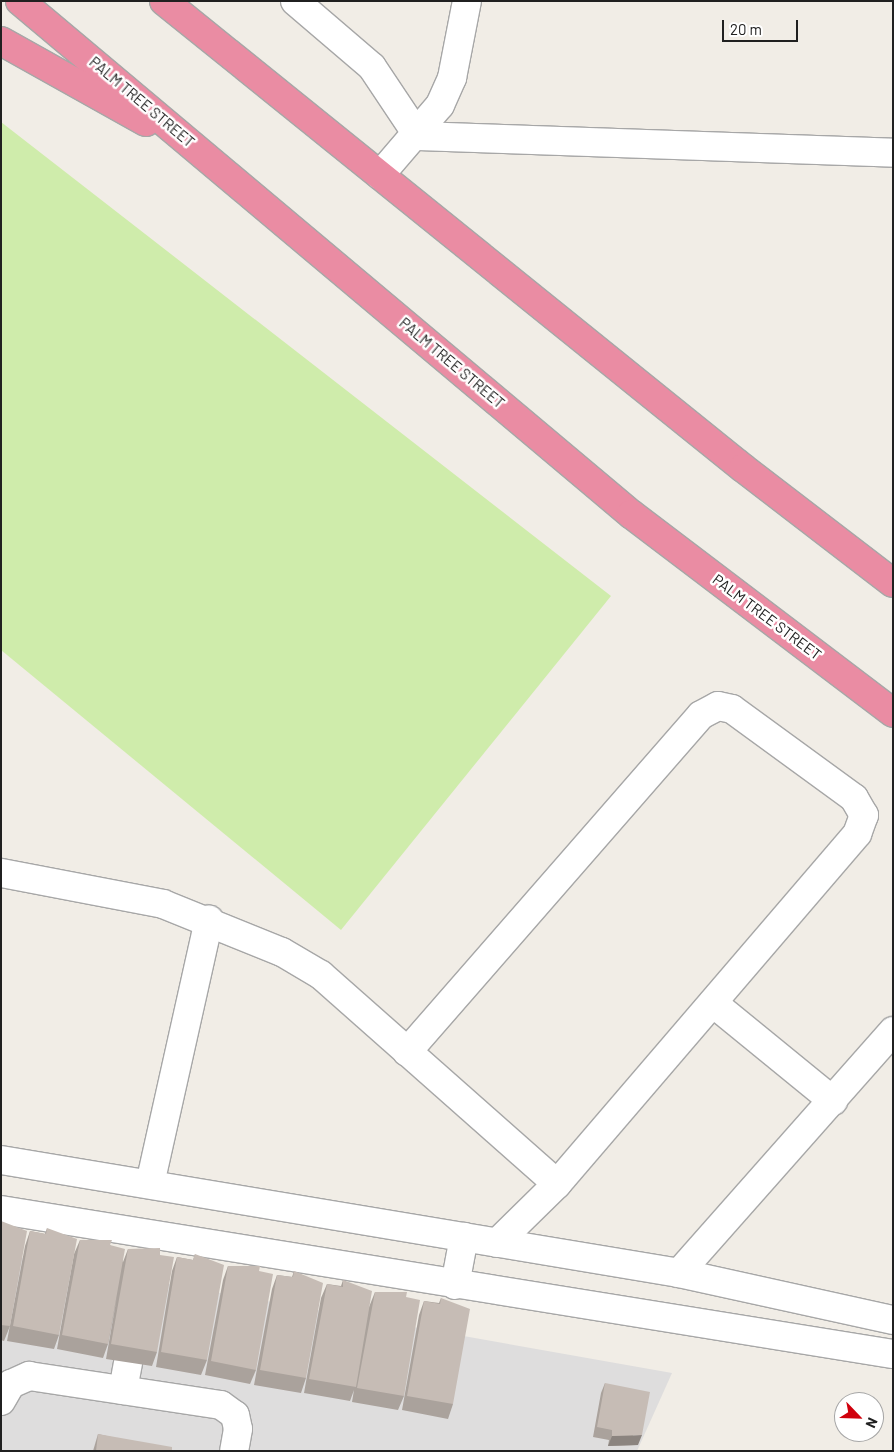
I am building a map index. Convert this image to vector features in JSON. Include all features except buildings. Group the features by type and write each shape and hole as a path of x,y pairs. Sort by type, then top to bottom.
{"highway":[{"name":"PALM TREE STREET","path":"20,1 207,156 631,514 893,713"},
{"path":"164,1 893,583"},
{"path":"1,41 207,156"}],"street":[{"path":"295,1 372,67 418,136"},
{"path":"380,175 418,136 452,78 467,1"},
{"path":"418,136 893,153"},
{"path":"407,1052 701,715 718,706 732,710 854,798 864,815 857,834 557,1184 497,1242"},
{"path":"1,873 163,904 209,919 321,976 557,1184"},
{"path":"150,1184 209,919"},
{"path":"712,1003 833,1101"},
{"path":"679,1272 833,1101 893,1031"},
{"path":"1,1160 679,1272 893,1320"},
{"path":"1,1210 455,1285 893,1354"},
{"path":"146,1264 151,1235"},
{"path":"455,1285 464,1237"},
{"path":"123,1390 139,1303"},
{"path":"1,1401 11,1384 29,1376 221,1405 235,1415 238,1429 234,1451"}],"shaded area":[{"path":"1,1254 672,1373 637,1451 1,1451"}],"green space":[{"path":"1,122 611,596 341,930 1,650"}]}
